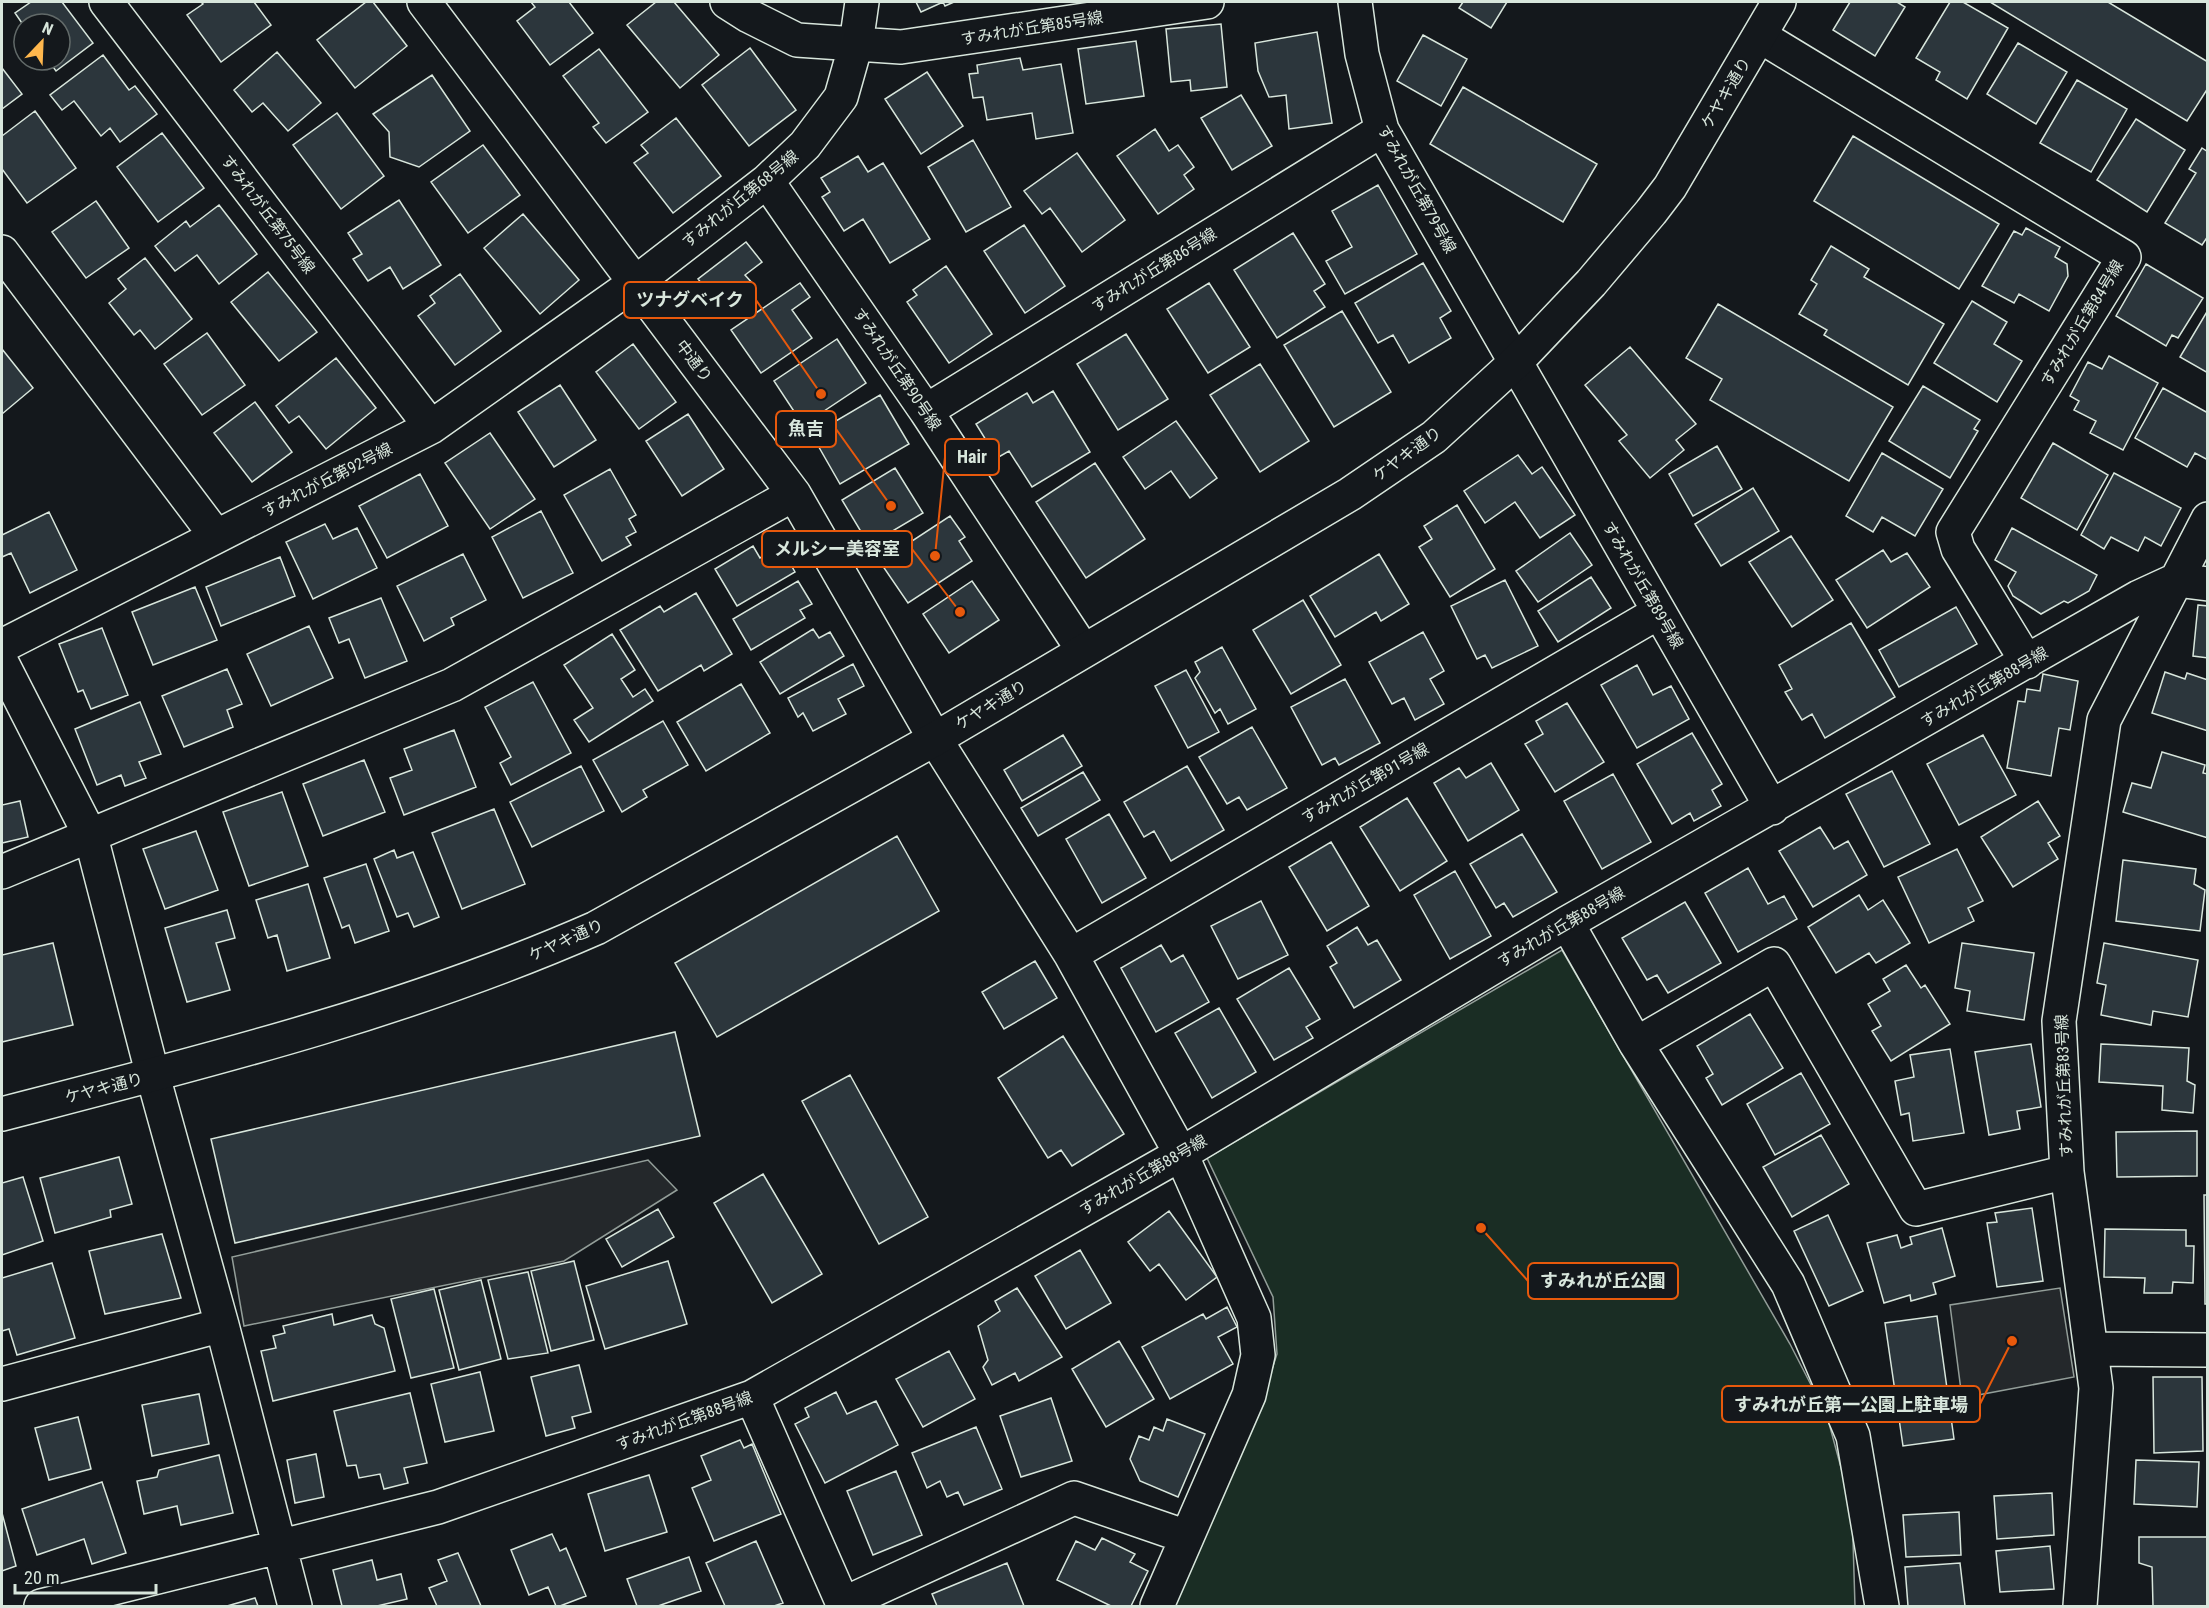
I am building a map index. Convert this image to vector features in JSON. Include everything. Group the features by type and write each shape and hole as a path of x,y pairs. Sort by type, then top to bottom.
{"street":[{"name":"すみれが丘第75号線","path":"106,2 431,427"},
{"name":"中通り","path":"424,2 794,494 935,739 1071,955 1181,1154 1254,1318 1258,1355 1249,1395 1157,1606"},
{"name":"すみれが丘第85号線","path":"728,2 749,16 797,40 901,47 1207,2"},
{"name":"すみれが丘第68号線","path":"635,284 767,181 805,145 841,97 856,44 862,2"},
{"name":"すみれが丘第79号線","path":"1355,2 1362,54 1382,130 1515,363"},
{"name":"ケヤキ通り","path":"2,1114 153,1076 409,1002 538,954 596,928 935,739 1350,494 1434,437 1515,363 1591,283 1670,186 1779,2"},
{"name":"すみれが丘第84号線","path":"1760,36 2124,256 1953,532 1958,549 2027,662"},
{"name":"すみれが丘第86号線","path":"926,411 1382,130"},
{"name":"すみれが丘第90号線","path":"767,181 926,411 1083,650"},
{"path":"2,252 216,536"},
{"name":"すみれが丘第92号線","path":"2,645 431,427 635,284"},
{"name":"すみれが丘第89号線","path":"1515,363 1772,808"},
{"path":"2,872 92,837 452,685 794,494"},
{"name":"すみれが丘第83号線","path":"2079,1606 2096,1388 2067,1172 2059,1021 2104,720 2192,582 2208,519"},
{"name":"すみれが丘第88号線","path":"40,1606 438,1507 752,1397 1181,1154 1567,923 2139,597 2192,582"},
{"name":"すみれが丘第91号線","path":"1071,955 1659,612"},
{"path":"2,663 92,837 153,1076 222,1324 295,1606"},
{"path":"1567,923 1636,1044 1793,1295 1853,1436 1882,1606"},
{"path":"1636,1044 1774,964 1916,1209 2067,1172"},
{"path":"2,1384 222,1324"},
{"path":"2091,1349 2208,1350"},
{"path":"752,1397 843,1604 1074,1498 1187,1537"}],"green space":[{"path":"1562,950 1790,1344 1827,1416 1852,1508 1855,1606 1175,1606 1257,1415 1277,1354 1273,1297 1207,1158"}],"shaded area":[{"path":"648,1160 677,1190 564,1261 244,1326 232,1257"},
{"path":"2060,1288 2074,1377 1962,1398 1950,1305"}],"building":[{"path":"31,2 62,2 70,12 16,12"},
{"path":"201,2 254,2 271,25 221,62 187,15 203,4"},
{"path":"366,2 373,2 407,46 355,88 317,40"},
{"path":"531,2 569,2 593,33 550,65 517,21 535,7"},
{"path":"656,2 674,2 719,55 680,88 627,25"},
{"path":"916,2 943,2 921,12"},
{"path":"1463,2 1507,2 1491,28 1459,8"},
{"path":"1850,2 1897,2 1905,7 1875,56 1833,30"},
{"path":"1950,2 1963,2 2008,28 1967,99 1936,80 1940,72 1916,58"},
{"path":"1990,2 2108,2 2208,62 2208,88 2187,121"},
{"path":"72,15 93,43 72,59"},
{"path":"1221,24 1227,87 1191,91 1190,80 1171,82 1166,29"},
{"path":"1317,32 1332,123 1289,129 1286,95 1269,97 1258,71 1255,43"},
{"path":"1423,35 1467,59 1441,106 1397,81"},
{"path":"1136,41 1144,96 1086,104 1078,49"},
{"path":"2018,43 2067,72 2036,124 1987,94"},
{"path":"750,48 796,110 749,146 702,85"},
{"path":"599,49 648,112 606,143 593,127 599,123 563,76"},
{"path":"277,52 321,103 288,131 263,103 252,112 234,90"},
{"path":"103,55 129,90 135,86 157,114 120,142 110,128 101,136 74,101 62,110 50,95"},
{"path":"1020,58 1023,70 1061,64 1073,133 1036,139 1032,113 987,120 983,97 973,98 969,74 978,73 977,65"},
{"path":"2,68 22,94 2,109"},
{"path":"927,72 963,126 921,154 885,99"},
{"path":"432,75 470,131 419,167 390,157 389,132 373,114"},
{"path":"2077,80 2127,109 2091,172 2040,143"},
{"path":"1463,87 1597,164 1563,222 1430,144"},
{"path":"1241,95 1272,146 1232,170 1201,118"},
{"path":"35,111 76,168 27,203 2,169 2,136"},
{"path":"337,113 384,176 341,209 293,145"},
{"path":"676,118 721,176 673,213 634,163 648,153 641,145"},
{"path":"2136,119 2185,150 2147,212 2097,180"},
{"path":"1155,129 1169,151 1178,145 1194,167 1184,175 1194,189 1158,214 1117,156"},
{"path":"162,133 204,188 158,222 117,167"},
{"path":"1853,136 1999,224 1959,289 1814,201"},
{"path":"973,140 1011,207 966,232 928,167"},
{"path":"483,145 520,195 468,233 431,182"},
{"path":"2202,148 2208,152 2208,236 2202,245 2165,223 2196,173 2189,169"},
{"path":"1077,153 1125,220 1082,252 1050,208 1042,214 1024,191"},
{"path":"858,156 868,172 883,163 930,239 890,263 863,219 844,231 822,197 830,192 821,178"},
{"path":"1378,185 1417,254 1345,294 1326,261 1352,247 1332,211"},
{"path":"399,200 441,265 403,289 390,267 368,281 353,259 362,254 348,233"},
{"path":"96,201 129,248 86,278 52,232"},
{"path":"219,205 257,254 219,284 197,255 175,271 155,246 186,221 190,227"},
{"path":"523,214 579,280 540,314 484,248"},
{"path":"1024,225 1065,286 1025,313 984,251"},
{"path":"2026,228 2060,247 2055,257 2067,264 2068,276 2049,311 2019,294 2014,303 1982,286 2014,231 2022,235"},
{"path":"1293,233 1325,284 1314,291 1325,307 1277,338 1234,270"},
{"path":"746,242 762,262 745,275 754,285 723,311 698,279"},
{"path":"1831,246 1869,269 1864,277 1944,324 1908,385 1824,335 1827,330 1799,314 1817,284 1811,280"},
{"path":"145,258 192,319 155,349 140,330 134,335 109,303 126,289 118,279"},
{"path":"1423,263 1451,311 1440,318 1451,338 1409,363 1393,335 1378,343 1355,303"},
{"path":"2146,264 2203,298 2178,338 2172,335 2166,346 2116,316"},
{"path":"946,266 992,334 949,363 907,302 917,295 913,290"},
{"path":"268,272 317,332 279,361 231,302"},
{"path":"460,274 501,331 455,365 418,316 435,303 430,296"},
{"path":"800,283 810,297 792,310 812,338 761,373 731,330"},
{"path":"1209,283 1250,347 1208,373 1167,309"},
{"path":"1972,301 2007,322 1994,344 2022,361 1997,402 1934,363"},
{"path":"1718,304 1893,407 1849,481 1710,400 1722,379 1686,358"},
{"path":"2208,310 2208,373 2180,357"},
{"path":"1342,311 1391,392 1334,427 1284,345"},
{"path":"207,333 245,385 202,415 164,364"},
{"path":"1126,334 1168,399 1118,430 1077,364"},
{"path":"837,339 866,383 803,425 774,381"},
{"path":"633,344 676,402 639,429 596,372"},
{"path":"1630,347 1696,424 1676,440 1684,450 1650,478 1619,441 1627,435 1585,385"},
{"path":"2,349 33,388 2,414"},
{"path":"2109,356 2158,383 2123,450 2090,433 2096,421 2074,410 2079,401 2070,396 2088,362 2102,369"},
{"path":"336,358 376,408 326,449 299,416 289,423 276,406"},
{"path":"1260,364 1309,441 1260,472 1210,395"},
{"path":"560,385 596,440 554,467 518,412"},
{"path":"1923,386 1980,420 1974,429 1978,431 1950,478 1889,441"},
{"path":"2163,388 2208,413 2208,460 2195,453 2187,467 2135,438"},
{"path":"1053,391 1090,452 1032,487 1009,451 997,458 976,424 1027,393 1033,403"},
{"path":"880,395 909,444 840,484 812,435"},
{"path":"255,402 292,452 252,482 214,433"},
{"path":"688,414 724,469 682,496 646,441"},
{"path":"1176,421 1217,478 1190,498 1171,471 1145,489 1123,457"},
{"path":"490,433 535,499 490,529 445,463"},
{"path":"2053,443 2108,475 2077,530 2021,498"},
{"path":"1717,446 1742,489 1693,516 1669,474"},
{"path":"1882,453 1943,489 1915,536 1882,517 1873,532 1846,516"},
{"path":"1518,455 1532,474 1542,467 1575,515 1540,538 1515,502 1485,523 1464,491"},
{"path":"1095,463 1145,539 1086,578 1036,502"},
{"path":"895,468 923,513 869,545 842,500"},
{"path":"610,469 636,515 629,519 636,532 626,537 631,545 602,561 564,495"},
{"path":"2114,473 2181,508 2161,546 2145,537 2138,551 2111,537 2104,549 2081,535"},
{"path":"420,474 448,526 387,558 359,506"},
{"path":"1753,488 1779,531 1721,566 1695,524"},
{"path":"1457,505 1495,569 1450,597 1419,547 1432,539 1424,526"},
{"path":"541,511 573,573 523,598 492,537"},
{"path":"49,512 77,570 30,593 11,553 2,557 2,535"},
{"path":"950,516 965,537 959,541 972,561 908,603 880,562"},
{"path":"325,524 333,539 357,528 377,568 313,599 286,542"},
{"path":"2012,528 2097,575 2089,591 2041,614 2013,596 2008,586 2016,572 1995,560"},
{"path":"1570,533 1592,565 1538,602 1516,571"},
{"path":"1791,536 1833,600 1792,627 1749,562"},
{"path":"753,546 760,558 780,546 795,572 737,606 715,569"},
{"path":"1883,550 1891,562 1907,553 1930,587 1867,628 1836,580"},
{"path":"463,554 486,600 451,618 454,625 424,641 397,586"},
{"path":"1379,554 1409,604 1381,621 1376,612 1335,637 1310,596"},
{"path":"280,557 295,596 221,626 206,587"},
{"path":"1591,577 1611,608 1558,642 1538,611"},
{"path":"1505,580 1538,646 1492,668 1485,655 1477,659 1451,606"},
{"path":"798,581 812,604 800,610 805,618 751,650 733,619"},
{"path":"972,581 999,620 949,653 923,614"},
{"path":"195,587 217,640 153,665 132,612"},
{"path":"696,593 732,654 704,671 701,665 658,691 620,630 660,606 664,612"},
{"path":"381,598 407,661 365,678 349,639 339,643 329,618"},
{"path":"1303,600 1341,665 1291,694 1253,630"},
{"path":"2198,605 2208,606 2208,658 2193,656"},
{"path":"1956,607 1977,644 1899,687 1879,650"},
{"path":"1851,623 1895,697 1825,738 1812,714 1802,720 1785,692 1792,689 1779,665"},
{"path":"309,626 333,678 271,706 247,654"},
{"path":"102,628 128,695 91,709 83,690 78,692 59,644"},
{"path":"813,629 819,638 830,632 844,656 780,694 760,662"},
{"path":"1423,632 1444,671 1430,679 1444,704 1415,720 1404,698 1392,704 1369,662"},
{"path":"612,634 635,670 621,679 633,697 645,689 653,701 589,742 574,720 593,708 564,665"},
{"path":"1222,647 1256,709 1228,724 1220,709 1215,713 1195,678 1200,672 1195,662"},
{"path":"853,664 864,686 838,699 846,714 813,731 803,713 798,717 788,698"},
{"path":"1637,665 1653,695 1671,686 1689,719 1637,748 1601,685"},
{"path":"227,669 242,704 227,710 233,727 184,747 162,696"},
{"path":"1186,670 1219,732 1188,748 1155,686"},
{"path":"2165,672 2185,679 2187,673 2208,680 2208,731 2152,713"},
{"path":"2043,674 2078,681 2070,730 2059,728 2051,776 2007,768 2018,701 2025,702 2027,689 2040,691"},
{"path":"1345,679 1380,743 1339,765 1335,758 1322,765 1291,707"},
{"path":"533,682 571,753 511,785 500,763 511,757 485,707"},
{"path":"741,684 770,733 706,771 677,722"},
{"path":"140,702 161,754 139,762 146,778 125,786 121,775 97,785 75,729"},
{"path":"1567,703 1604,762 1555,792 1525,744 1543,734 1536,721"},
{"path":"663,721 688,765 643,790 647,797 622,812 593,760"},
{"path":"1252,727 1287,788 1247,810 1239,797 1227,804 1199,757"},
{"path":"454,730 476,787 404,815 390,778 412,770 404,749"},
{"path":"1692,733 1722,784 1712,790 1721,806 1694,821 1690,813 1672,824 1637,764"},
{"path":"1063,735 1082,766 1022,801 1004,770"},
{"path":"1983,735 2016,795 1959,825 1927,764"},
{"path":"2162,752 2205,765 2203,773 2208,774 2208,838 2123,812 2132,783 2151,788"},
{"path":"364,760 385,812 323,836 303,784"},
{"path":"1491,763 1519,810 1468,841 1434,783 1459,768 1466,778"},
{"path":"581,766 604,811 532,847 510,802"},
{"path":"1187,766 1224,830 1171,861 1154,831 1144,837 1124,802"},
{"path":"1892,771 1930,844 1884,867 1846,794"},
{"path":"1083,772 1100,800 1038,836 1021,808"},
{"path":"1613,774 1651,842 1602,869 1564,801"},
{"path":"282,792 308,866 249,886 223,812"},
{"path":"1407,798 1447,861 1400,891 1360,827"},
{"path":"20,801 28,837 2,843 2,805"},
{"path":"2038,801 2060,836 2048,843 2058,859 2013,887 1981,837"},
{"path":"494,809 525,884 462,909 432,833"},
{"path":"1109,814 1146,878 1102,903 1066,839"},
{"path":"1820,827 1834,849 1848,841 1867,875 1813,907 1779,851"},
{"path":"196,831 218,890 165,909 143,849"},
{"path":"1522,834 1557,892 1513,917 1504,903 1496,908 1470,864"},
{"path":"897,836 939,911 717,1037 675,963"},
{"path":"1331,842 1369,906 1327,931 1289,867"},
{"path":"1957,849 1983,901 1968,908 1974,921 1929,943 1898,877"},
{"path":"394,850 397,858 413,852 439,917 414,927 408,913 397,917 374,859"},
{"path":"2123,860 2196,869 2194,884 2205,890 2200,931 2116,921"},
{"path":"366,864 389,931 355,943 349,925 342,928 324,878"},
{"path":"1748,868 1768,904 1784,896 1797,919 1738,952 1705,893"},
{"path":"1455,871 1491,936 1450,959 1414,895"},
{"path":"308,884 330,958 287,971 277,935 268,938 256,900"},
{"path":"1859,895 1868,910 1883,900 1910,943 1876,963 1869,953 1836,973 1808,927"},
{"path":"1261,901 1288,955 1238,979 1211,926"},
{"path":"1685,902 1721,963 1668,993 1657,975 1647,980 1622,938"},
{"path":"227,910 235,938 216,943 230,990 187,1002 165,928"},
{"path":"1357,927 1368,945 1377,940 1401,980 1354,1008 1330,967 1337,963 1327,946"},
{"path":"53,943 73,1025 2,1042 2,955"},
{"path":"1962,943 2034,953 2024,1020 1967,1011 1970,991 1955,988"},
{"path":"2104,943 2198,960 2188,1017 2153,1011 2151,1025 2101,1015 2106,985 2097,983"},
{"path":"1161,945 1171,962 1183,955 1209,1002 1156,1032 1121,968"},
{"path":"1035,961 1057,998 1004,1029 982,992"},
{"path":"1906,965 1921,988 1925,985 1950,1024 1891,1061 1872,1031 1881,1026 1868,1004 1890,991 1883,979"},
{"path":"1289,968 1320,1019 1306,1027 1313,1038 1274,1060 1237,999"},
{"path":"1219,1008 1256,1072 1212,1098 1175,1033"},
{"path":"1750,1014 1783,1068 1722,1105 1706,1078 1713,1074 1697,1046"},
{"path":"675,1032 700,1136 235,1243 211,1139"},
{"path":"1063,1036 1124,1134 1072,1166 1061,1150 1048,1158 998,1078"},
{"path":"2031,1044 2041,1107 2017,1111 2020,1129 1989,1135 1975,1052"},
{"path":"2101,1044 2189,1048 2187,1081 2195,1085 2193,1113 2162,1110 2163,1086 2099,1082"},
{"path":"1950,1049 1964,1133 1913,1141 1909,1113 1901,1115 1895,1081 1914,1077 1910,1055"},
{"path":"1801,1073 1830,1124 1775,1155 1747,1104"},
{"path":"850,1075 928,1217 879,1244 802,1101"},
{"path":"2197,1131 2197,1176 2117,1177 2116,1132"},
{"path":"1821,1135 1849,1184 1792,1217 1763,1167"},
{"path":"119,1157 132,1204 110,1210 111,1217 55,1233 40,1178"},
{"path":"763,1174 822,1274 772,1303 714,1203"},
{"path":"23,1177 43,1241 2,1255 2,1183"},
{"path":"2204,1195 2208,1195 2208,1304 2205,1304"},
{"path":"2032,1208 2043,1281 1997,1287 1987,1223 1997,1222 1995,1213"},
{"path":"658,1209 674,1237 622,1267 606,1239"},
{"path":"1169,1211 1217,1277 1186,1300 1159,1264 1150,1271 1128,1242"},
{"path":"1828,1215 1863,1291 1829,1306 1794,1231"},
{"path":"1942,1228 1955,1276 1933,1283 1936,1294 1911,1301 1910,1295 1884,1303 1867,1243 1897,1235 1901,1248 1912,1244 1910,1237"},
{"path":"2105,1229 2186,1230 2186,1246 2194,1246 2193,1283 2173,1282 2172,1293 2144,1293 2145,1278 2104,1277"},
{"path":"162,1234 181,1298 105,1314 89,1251"},
{"path":"1080,1250 1111,1303 1066,1329 1035,1276"},
{"path":"574,1261 594,1340 551,1351 531,1271"},
{"path":"668,1261 687,1324 605,1349 586,1286"},
{"path":"52,1263 75,1338 17,1355 9,1329 2,1331 2,1278"},
{"path":"528,1272 548,1353 508,1359 488,1280"},
{"path":"481,1280 501,1359 459,1370 439,1290"},
{"path":"1017,1288 1062,1357 1019,1381 1015,1373 992,1385 983,1367 988,1360 978,1326 1000,1311 995,1301"},
{"path":"434,1289 454,1368 411,1378 391,1299"},
{"path":"1227,1307 1237,1327 1218,1337 1233,1364 1170,1399 1142,1347 1203,1314 1206,1319"},
{"path":"332,1314 334,1325 372,1315 375,1324 384,1328 395,1371 273,1401 261,1351 276,1348 273,1336 285,1333 283,1326"},
{"path":"1937,1316 1954,1439 1903,1446 1885,1323"},
{"path":"1119,1341 1154,1399 1106,1427 1072,1369"},
{"path":"949,1351 975,1399 923,1427 896,1379"},
{"path":"579,1365 591,1412 572,1417 575,1428 546,1436 531,1377"},
{"path":"480,1372 494,1431 445,1442 431,1384"},
{"path":"2153,1377 2202,1377 2203,1451 2154,1453"},
{"path":"836,1392 847,1414 876,1401 898,1445 825,1483 795,1424 809,1417 805,1408"},
{"path":"410,1393 427,1463 404,1468 408,1483 384,1489 380,1474 359,1478 356,1465 347,1466 334,1411"},
{"path":"199,1394 209,1444 152,1456 142,1405"},
{"path":"1051,1398 1072,1461 1021,1477 1000,1416"},
{"path":"78,1417 91,1469 49,1480 35,1428"},
{"path":"1167,1419 1205,1434 1178,1497 1140,1481 1130,1459 1139,1436 1149,1440 1154,1427 1163,1431"},
{"path":"976,1427 1002,1489 964,1505 958,1492 947,1497 940,1481 927,1488 912,1453"},
{"path":"740,1440 744,1448 752,1444 781,1514 714,1541 692,1488 711,1480 701,1456"},
{"path":"316,1454 324,1497 295,1503 287,1460"},
{"path":"219,1455 233,1513 181,1525 177,1506 144,1514 137,1481 157,1477 159,1470"},
{"path":"2136,1460 2199,1462 2197,1507 2134,1504"},
{"path":"896,1471 922,1535 873,1555 847,1491"},
{"path":"649,1475 667,1532 605,1551 588,1494"},
{"path":"102,1482 126,1553 92,1564 84,1539 37,1555 22,1509"},
{"path":"2052,1493 2054,1535 1997,1539 1994,1496"},
{"path":"1959,1512 1961,1555 1906,1557 1903,1515"},
{"path":"2,1513 16,1566 2,1571"},
{"path":"552,1534 560,1551 566,1548 586,1596 560,1606 556,1606 548,1587 529,1595 511,1550"},
{"path":"2139,1537 2208,1537 2208,1606 2153,1606 2152,1567 2139,1563"},
{"path":"1102,1538 1135,1554 1130,1562 1148,1571 1131,1606 1111,1606 1057,1580 1076,1541 1095,1550"},
{"path":"756,1541 783,1603 774,1606 725,1606 706,1563"},
{"path":"2050,1546 2054,1589 2000,1592 1996,1551"},
{"path":"458,1553 481,1606 437,1606 429,1588 447,1581 438,1560"},
{"path":"689,1557 701,1591 658,1606 637,1606 627,1579"},
{"path":"372,1560 377,1580 401,1574 407,1599 377,1606 342,1606 333,1570"},
{"path":"1007,1563 1024,1606 937,1606 932,1594"},
{"path":"1960,1563 1965,1606 1908,1606 1905,1567"},
{"path":"255,1598 258,1606 227,1606"}],"place":[{"name":"ツナグベイク","path":"821,394"},
{"name":"魚吉","path":"891,506"},
{"name":"Hair","path":"935,556"},
{"name":"メルシー美容室","path":"960,612"},
{"name":"すみれが丘公園","path":"1481,1228"},
{"name":"すみれが丘第一公園上駐車場","path":"2012,1341"}]}
